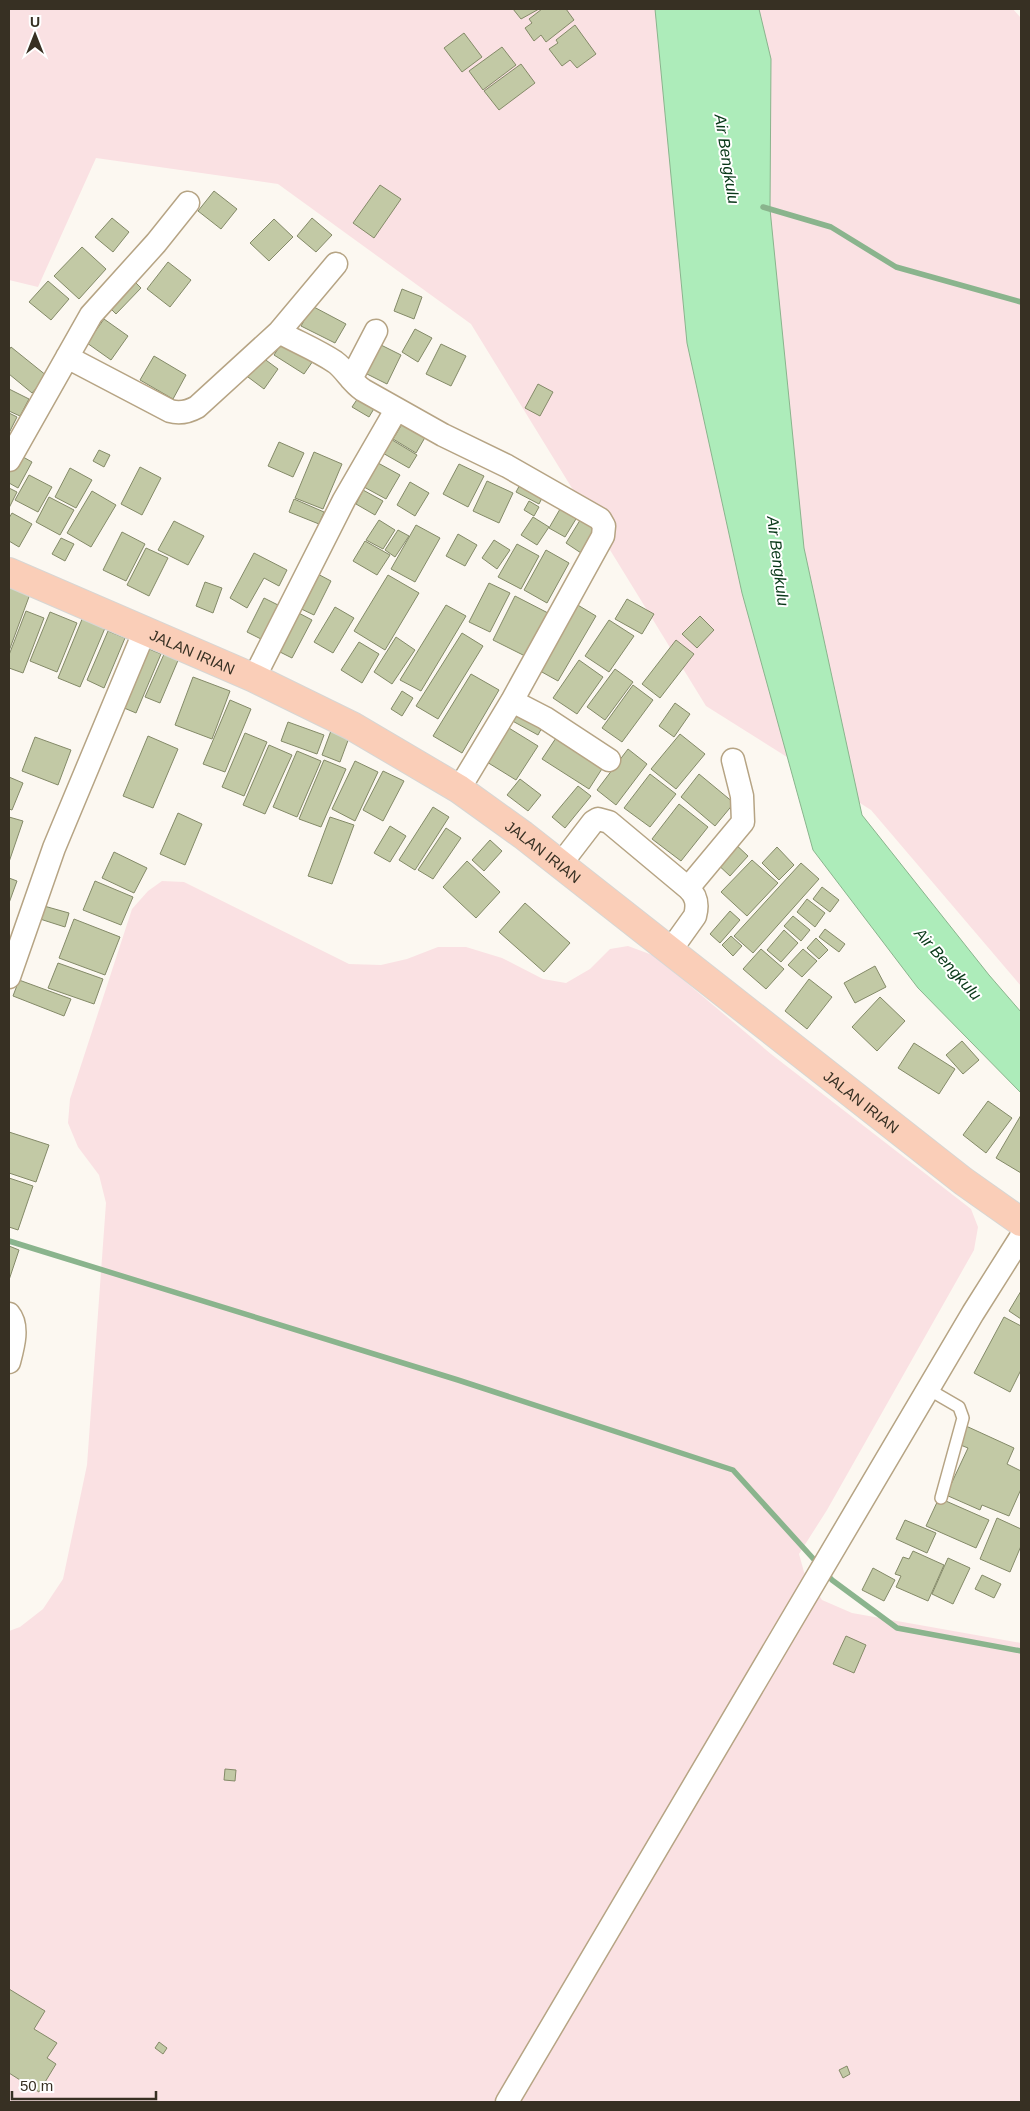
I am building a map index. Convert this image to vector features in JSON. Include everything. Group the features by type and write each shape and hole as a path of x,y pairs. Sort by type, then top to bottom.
{"main road":[{"name":"JALAN IRIAN","path":"9,572 254,678 352,726 459,789 560,865 962,1182 1021,1222"}],"street":[{"path":"9,460 92,315 156,243 188,203"},
{"path":"67,357 170,411 182,413 197,407 279,332 336,264"},
{"path":"351,379 376,331"},
{"path":"279,332 334,362 345,371 356,386 396,410 507,466 600,520 604,526 603,536 512,701 459,789"},
{"path":"254,678 340,508 396,410"},
{"path":"9,977 54,848 145,630"},
{"path":"512,701 545,718 609,760"},
{"path":"688,888 743,822 742,796 733,760"},
{"path":"560,865 593,822 598,819 605,819 688,888 695,897 697,909 695,916 670,951"},
{"path":"507,2102 824,1563 973,1313 1021,1237"},
{"path":"9,1314 14,1324 9,1362"}],"lane":[{"path":"928,1389 959,1407 962,1418 941,1498"}],"shaded area":[{"path":"9,9 1013,9 1021,18 1021,986 871,810 706,706 471,324 278,184 96,158 38,287 9,280"},
{"path":"162,881 184,882 349,964 381,965 407,959 438,947 466,947 502,958 543,979 566,983 590,969 610,949 628,946 655,956 771,1054 971,1209 978,1227 974,1250 827,1510 799,1554 804,1572 822,1600 852,1613 1021,1643 1021,2102 9,2102 9,1631 20,1627 43,1609 63,1579 87,1465 106,1203 99,1175 78,1147 68,1123 70,1099 132,909 148,891"}],"water":[{"name":"Air Bengkulu","path":"655,9 759,9 771,59 770,209 804,548 862,815 989,975 1021,1012 1021,1093 918,988 813,850 742,593 687,343"}],"building":[{"path":"513,9 539,9 521,19"},
{"path":"542,9 566,9 574,20 546,42 541,35 534,41 525,28 532,23 529,19"},
{"path":"575,25 596,54 577,68 570,60 562,66 549,49 558,43 556,40"},
{"path":"464,33 482,57 462,72 444,48"},
{"path":"502,47 516,65 483,90 469,71"},
{"path":"521,64 535,83 499,110 484,91"},
{"path":"380,185 401,199 374,238 353,223"},
{"path":"214,191 237,209 221,229 198,211"},
{"path":"112,218 129,232 113,252 95,237"},
{"path":"312,218 332,235 316,252 297,236"},
{"path":"274,219 293,237 269,261 250,243"},
{"path":"82,247 106,269 79,299 54,276"},
{"path":"168,262 191,280 170,307 147,289"},
{"path":"130,277 141,288 116,314 105,303"},
{"path":"48,281 69,299 51,320 29,302"},
{"path":"402,289 422,297 414,319 394,311"},
{"path":"312,306 346,324 335,343 301,326"},
{"path":"104,319 128,336 111,360 87,343"},
{"path":"415,329 432,338 418,362 402,352"},
{"path":"285,338 315,358 304,374 274,355"},
{"path":"379,344 401,355 387,384 365,373"},
{"path":"441,344 466,356 451,386 426,374"},
{"path":"11,347 47,376 32,393 9,374 9,350"},
{"path":"259,355 278,369 264,389 244,374"},
{"path":"154,356 186,375 173,399 140,380"},
{"path":"538,384 553,392 540,416 525,408"},
{"path":"9,389 29,399 20,416 9,411"},
{"path":"362,392 378,402 369,417 352,407"},
{"path":"9,413 17,417 9,433"},
{"path":"404,421 427,434 416,453 393,439"},
{"path":"389,438 417,455 409,468 381,452"},
{"path":"279,442 304,453 293,477 268,466"},
{"path":"99,450 110,455 104,467 93,461"},
{"path":"314,452 342,464 323,509 295,498"},
{"path":"16,453 32,462 18,488 9,483 9,465"},
{"path":"378,463 400,475 386,499 364,487"},
{"path":"459,464 484,476 468,507 443,494"},
{"path":"140,467 161,478 142,515 121,504"},
{"path":"70,468 92,480 76,508 55,497"},
{"path":"29,475 52,487 38,512 15,500"},
{"path":"523,479 546,490 539,504 516,492"},
{"path":"487,481 513,493 499,523 473,511"},
{"path":"410,482 429,493 415,516 397,505"},
{"path":"9,488 17,492 9,508"},
{"path":"363,490 383,501 375,515 356,504"},
{"path":"92,491 116,505 91,547 67,533"},
{"path":"49,497 74,510 60,535 36,522"},
{"path":"294,499 324,512 319,524 289,512"},
{"path":"529,501 539,507 534,516 524,510"},
{"path":"563,504 579,514 565,537 549,528"},
{"path":"12,513 32,524 19,547 9,541 9,518"},
{"path":"533,517 549,527 537,545 521,535"},
{"path":"582,517 600,528 584,555 566,543"},
{"path":"379,520 395,530 383,549 366,540"},
{"path":"174,521 204,536 188,565 158,550"},
{"path":"416,525 440,538 415,582 391,569"},
{"path":"398,530 409,536 395,557 385,550"},
{"path":"122,532 145,544 126,581 103,570"},
{"path":"458,534 477,545 465,566 446,556"},
{"path":"61,538 74,544 65,561 52,554"},
{"path":"494,540 510,550 497,569 482,558"},
{"path":"365,541 390,555 377,575 353,561"},
{"path":"517,544 539,556 521,589 498,577"},
{"path":"146,548 168,558 149,596 127,585"},
{"path":"546,550 569,563 547,603 524,590"},
{"path":"254,553 287,570 279,586 264,578 247,608 230,598"},
{"path":"312,571 331,581 314,615 295,606"},
{"path":"388,575 419,593 385,650 354,631"},
{"path":"205,582 222,588 213,613 196,606"},
{"path":"489,583 510,593 490,632 469,622"},
{"path":"9,586 30,594 9,651"},
{"path":"515,596 548,613 525,656 493,640"},
{"path":"264,598 282,607 265,641 247,632"},
{"path":"627,599 654,614 642,634 615,619"},
{"path":"571,601 596,616 558,681 533,667"},
{"path":"446,605 466,616 421,691 400,680"},
{"path":"335,607 354,618 333,653 314,642"},
{"path":"293,610 312,620 292,658 272,648"},
{"path":"26,611 44,618 23,673 9,668 9,655"},
{"path":"50,612 77,623 57,672 30,661"},
{"path":"85,612 108,621 80,687 58,678"},
{"path":"700,616 714,630 697,648 682,634"},
{"path":"609,620 634,636 609,672 585,656"},
{"path":"108,631 125,638 104,688 87,680"},
{"path":"462,633 483,646 438,719 416,706"},
{"path":"396,637 415,650 392,684 374,672"},
{"path":"676,640 694,654 660,698 642,684"},
{"path":"359,642 379,654 362,683 341,670"},
{"path":"142,646 161,654 136,713 117,705"},
{"path":"165,652 179,658 160,703 145,697"},
{"path":"579,660 603,677 577,714 553,698"},
{"path":"615,669 633,682 605,720 587,707"},
{"path":"471,674 499,690 462,753 433,736"},
{"path":"193,677 230,691 212,739 175,725"},
{"path":"633,685 653,700 622,742 602,728"},
{"path":"402,691 413,698 402,716 391,709"},
{"path":"230,700 251,709 225,772 203,764"},
{"path":"675,703 690,714 674,737 659,726"},
{"path":"515,705 545,722 538,735 507,718"},
{"path":"288,722 324,735 317,754 281,741"},
{"path":"504,725 538,746 516,780 482,759"},
{"path":"332,728 350,735 340,762 322,755"},
{"path":"560,732 607,761 589,789 542,759"},
{"path":"245,733 267,742 244,796 222,787"},
{"path":"680,734 705,754 676,789 651,769"},
{"path":"148,736 178,749 153,808 123,796"},
{"path":"35,737 71,750 58,785 22,771"},
{"path":"269,745 292,755 265,814 243,805"},
{"path":"628,749 647,764 616,805 597,790"},
{"path":"297,751 321,761 297,817 273,807"},
{"path":"324,760 346,769 321,827 299,819"},
{"path":"355,761 378,772 355,821 332,809"},
{"path":"383,771 404,781 383,821 363,810"},
{"path":"650,774 676,794 650,827 624,808"},
{"path":"699,774 734,803 715,826 681,797"},
{"path":"9,777 23,783 12,810 9,809"},
{"path":"520,779 541,795 528,811 507,795"},
{"path":"578,786 591,796 565,828 552,817"},
{"path":"679,804 708,827 681,861 652,839"},
{"path":"433,807 449,817 415,870 399,860"},
{"path":"178,813 202,824 185,865 160,854"},
{"path":"9,817 23,821 9,862"},
{"path":"330,817 354,825 332,884 308,876"},
{"path":"390,826 406,836 390,862 374,853"},
{"path":"446,828 461,838 433,879 418,870"},
{"path":"490,840 502,851 484,871 472,860"},
{"path":"732,841 748,856 730,876 714,861"},
{"path":"777,847 794,865 779,880 762,863"},
{"path":"114,852 147,868 134,893 102,878"},
{"path":"752,860 778,883 747,916 721,892"},
{"path":"467,861 500,892 476,918 443,887"},
{"path":"801,863 819,879 753,953 734,936"},
{"path":"9,878 17,881 9,903"},
{"path":"95,881 133,897 121,925 83,910"},
{"path":"822,887 839,900 830,912 813,899"},
{"path":"807,899 825,913 815,927 797,912"},
{"path":"525,903 570,943 544,972 499,932"},
{"path":"44,906 69,913 65,927 40,919"},
{"path":"730,911 740,920 720,943 710,934"},
{"path":"793,916 810,930 801,941 784,926"},
{"path":"74,919 120,937 105,975 59,958"},
{"path":"825,929 845,944 839,952 819,937"},
{"path":"784,930 798,943 781,962 767,950"},
{"path":"731,936 742,946 733,956 722,945"},
{"path":"816,938 828,950 819,959 807,948"},
{"path":"761,949 784,969 766,989 743,969"},
{"path":"803,949 817,961 802,977 788,965"},
{"path":"58,963 103,979 94,1004 48,988"},
{"path":"875,966 886,987 855,1003 844,983"},
{"path":"809,979 832,997 807,1029 785,1011"},
{"path":"19,980 71,999 64,1016 13,996"},
{"path":"880,997 905,1021 877,1051 852,1027"},
{"path":"962,1041 979,1060 963,1074 946,1055"},
{"path":"914,1043 955,1069 939,1094 898,1068"},
{"path":"988,1101 1012,1118 986,1153 963,1135"},
{"path":"1021,1115 1021,1173 996,1158"},
{"path":"9,1132 49,1145 36,1182 9,1173"},
{"path":"9,1178 33,1186 18,1230 9,1227"},
{"path":"9,1246 19,1250 9,1280"},
{"path":"1021,1291 1021,1319 1009,1311"},
{"path":"1004,1317 1021,1326 1021,1370 1010,1392 974,1373"},
{"path":"966,1426 1014,1448 1007,1464 1021,1471 1021,1489 1009,1516 982,1505 980,1510 946,1495 968,1448 958,1444"},
{"path":"939,1498 989,1520 976,1548 926,1526"},
{"path":"997,1518 1021,1529 1021,1546 1010,1572 980,1559"},
{"path":"905,1520 936,1533 927,1553 896,1539"},
{"path":"913,1551 944,1565 928,1601 896,1587 901,1576 895,1574 903,1557 909,1559"},
{"path":"948,1558 970,1568 953,1604 932,1594"},
{"path":"873,1568 895,1580 884,1601 862,1590"},
{"path":"982,1575 1001,1584 994,1598 975,1589"},
{"path":"846,1636 866,1645 854,1673 833,1664"},
{"path":"225,1769 236,1770 235,1781 224,1780"},
{"path":"9,1989 45,2011 34,2029 57,2043 47,2058 56,2064 39,2092 9,2073"},
{"path":"159,2042 167,2048 163,2054 155,2048"},
{"path":"847,2066 850,2074 843,2078 839,2070"}],"waterway":[{"path":"763,207 831,227 896,267 1021,302"},
{"path":"9,1241 458,1380 733,1470 819,1565"},
{"path":"825,1572 832,1580 897,1628 1021,1651"}]}
